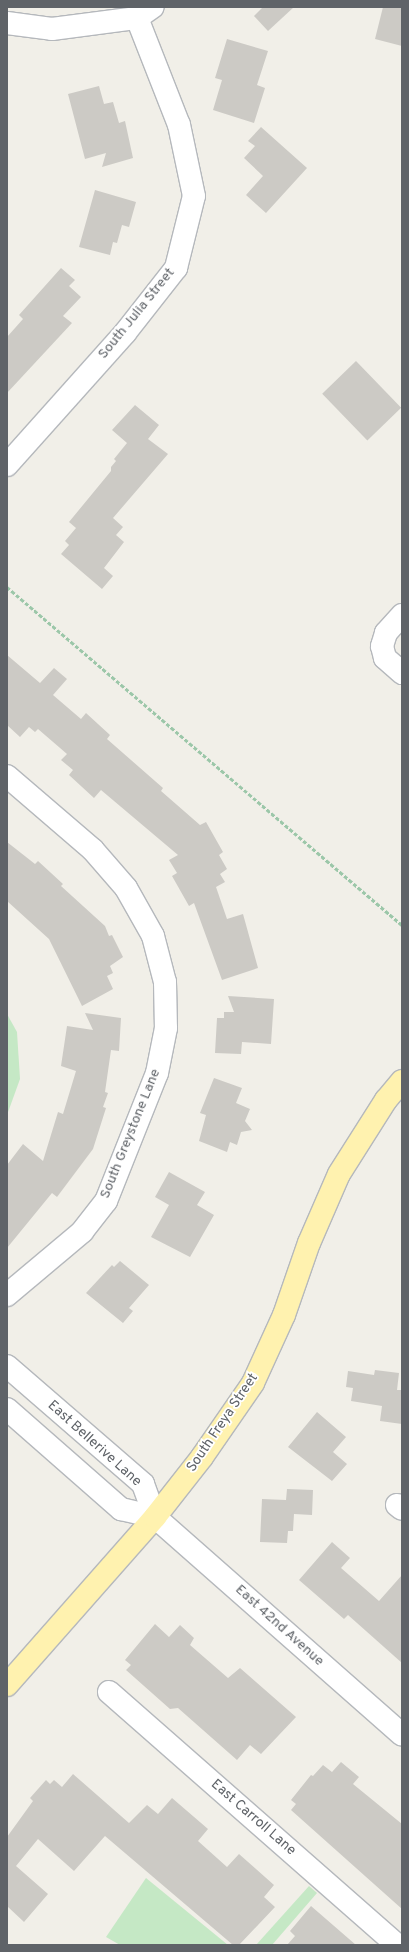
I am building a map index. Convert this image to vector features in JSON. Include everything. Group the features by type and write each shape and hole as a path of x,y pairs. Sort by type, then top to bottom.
{"main road":[{"name":"South Freya Street","path":"7,1685 155,1517 202,1457 253,1383 284,1315 309,1243 339,1174 386,1100 402,1081"}],"street":[{"path":"7,23 52,28 145,13"},
{"name":"South Julia Street","path":"7,465 125,333 176,268 194,196 179,125 145,13"},
{"path":"402,615 386,634 382,646 386,658 402,673"},
{"name":"South Greystone Lane","path":"7,776 93,850 126,888 153,936 165,982 166,1028 157,1073 106,1201 82,1232 7,1295"},
{"name":"East Bellerive Lane","path":"7,1366 143,1484 155,1517"},
{"path":"7,1409 121,1509 155,1517"},
{"name":"East 42nd Avenue","path":"155,1517 402,1735"},
{"name":"East Carroll Lane","path":"109,1692 397,1945"}],"path":[{"path":"7,587 402,925"}],"green space":[{"path":"7,1014 17,1032 20,1079 7,1115"},
{"path":"146,1878 228,1945 120,1945 106,1937"},
{"path":"309,1886 317,1893 272,1945 256,1945"}],"building":[{"path":"263,7 294,7 268,31 254,16"},
{"path":"383,7 402,7 402,46 375,39"},
{"path":"227,39 268,51 257,85 265,88 254,123 213,110 222,80 215,78"},
{"path":"99,86 104,104 113,102 119,123 125,121 133,158 102,167 106,153 85,159 68,94"},
{"path":"261,127 307,168 266,213 246,195 263,176 244,158 255,146 248,141"},
{"path":"95,190 136,202 129,227 122,225 117,243 113,242 110,255 79,247"},
{"path":"61,268 75,280 69,286 81,297 63,316 72,323 7,393 7,337 23,319 19,315"},
{"path":"356,361 401,408 367,440 322,394"},
{"path":"135,405 159,425 148,439 168,454 113,518 123,527 116,535 124,542 104,568 113,576 102,589 61,554 69,545 65,541 76,528 69,522 111,471 111,467 116,461 114,459 127,443 112,430"},
{"path":"7,655 40,683 54,668 67,679 53,695 81,719 86,713 110,735 107,739 163,788 161,791 200,825 206,822 223,852 219,855 227,869 220,874 225,882 216,887 227,919 243,914 258,968 222,980 194,903 189,906 172,876 177,873 169,860 178,855 101,790 94,798 69,775 73,770 61,760 67,754 38,729 35,732 29,727 20,737 7,725"},
{"path":"7,842 35,864 38,861 63,884 61,886 105,926 109,936 112,935 123,957 110,966 113,973 107,976 113,989 82,1006 49,939 7,901"},
{"path":"228,996 274,999 271,1044 242,1042 241,1054 215,1053 217,1018 224,1018 224,1012 234,1012"},
{"path":"85,1013 121,1018 119,1051 111,1050 105,1092 108,1093 103,1107 106,1108 93,1149 57,1197 52,1193 7,1248 7,1165 23,1144 43,1161 58,1112 63,1114 76,1071 61,1066 67,1026 93,1030"},
{"path":"214,1078 242,1088 236,1103 250,1109 245,1121 252,1130 241,1132 237,1145 230,1142 227,1152 199,1141 206,1115 200,1113"},
{"path":"169,1172 205,1192 197,1205 214,1215 190,1257 151,1237 169,1205 155,1197"},
{"path":"120,1261 149,1285 129,1308 133,1311 123,1323 86,1293 112,1265 114,1267"},
{"path":"375,1370 399,1373 397,1390 402,1390 402,1424 380,1421 382,1406 351,1401 353,1388 346,1387 348,1371 374,1375"},
{"path":"317,1412 346,1437 333,1452 347,1464 332,1481 288,1447"},
{"path":"287,1489 313,1490 312,1515 294,1514 293,1531 288,1531 287,1543 260,1542 262,1499 286,1500"},
{"path":"332,1542 350,1558 341,1568 379,1601 402,1575 402,1663 348,1615 344,1619 299,1580"},
{"path":"155,1624 169,1637 180,1625 194,1638 190,1645 228,1678 240,1668 296,1717 261,1754 250,1745 237,1760 178,1708 170,1709 126,1670 131,1665 125,1660"},
{"path":"341,1762 359,1777 353,1784 402,1824 402,1909 291,1810 296,1804 291,1800 311,1775 313,1776 323,1765 332,1772"},
{"path":"73,1774 129,1823 147,1805 158,1814 172,1798 208,1829 198,1841 227,1867 239,1854 274,1885 264,1897 275,1907 239,1945 233,1945 105,1836 74,1871 38,1839 16,1866 48,1894 24,1922 7,1906 7,1837 33,1801 30,1798 46,1780 50,1784 54,1780 62,1787"},
{"path":"311,1906 356,1945 287,1945 295,1936 290,1931"}]}
